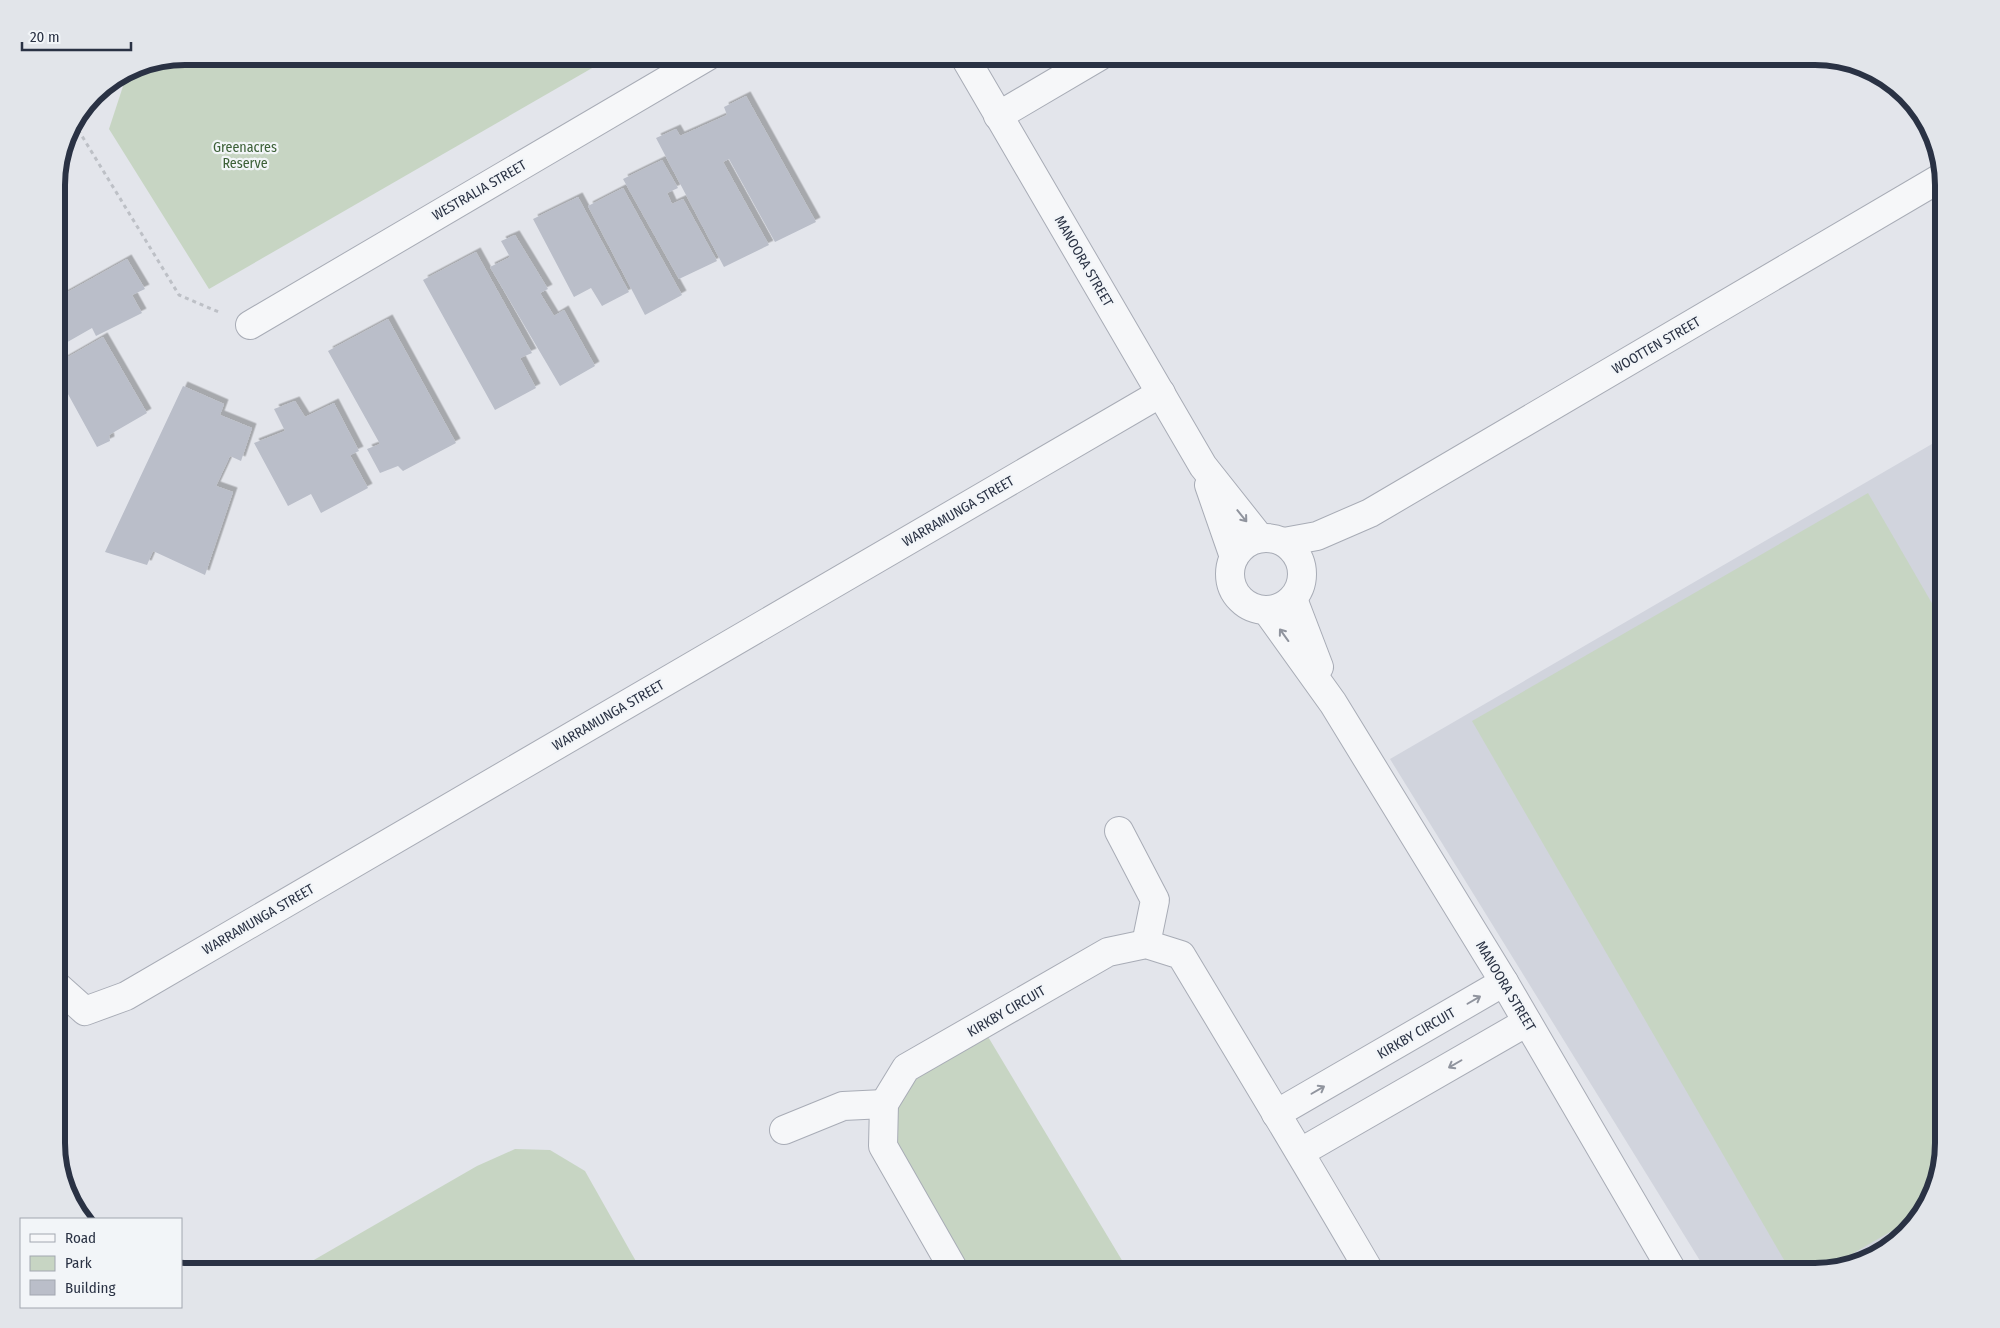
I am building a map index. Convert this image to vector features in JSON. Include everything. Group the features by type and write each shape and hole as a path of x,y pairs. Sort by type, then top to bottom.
{"street":[{"name":"WESTRALIA STREET","path":"250,325 693,65"},
{"name":"MANOORA STREET","path":"969,65 1203,466 1234,557"},
{"path":"998,116 1085,65"},
{"name":"WOOTTEN STREET","path":"1272,540 1317,536 1370,513 1935,181"},
{"name":"WARRAMUNGA STREET","path":"65,994 85,1011 126,996 1160,393"},
{"name":"MANOORA STREET","path":"1203,466 1272,540"},
{"name":"WOOTTEN STREET","path":"1298,589 1325,549 1370,513"},
{"path":"1272,540 1294,550 1302,568 1298,589 1282,608 1267,611 1249,607 1235,594 1230,575 1234,557 1245,545 1272,540"},
{"name":"MANOORA STREET","path":"1298,589 1333,703"},
{"name":"MANOORA STREET","path":"1267,611 1333,703 1504,982 1668,1263"},
{"path":"1119,831 1155,900 1146,944"},
{"name":"KIRKBY CIRCUIT","path":"884,1104 906,1068 1108,952 1146,944 1181,955 1276,1114 1301,1152 1365,1263"},
{"name":"KIRKBY CIRCUIT","path":"1276,1114 1504,982"},
{"path":"1301,1152 1527,1022"},
{"path":"784,1130 843,1106 884,1104 883,1146 950,1263"}],"path":[{"path":"78,130 179,295 250,325"}],"shaded area":[{"path":"1935,442 1935,1143 1934,1159 1926,1189 1915,1210 1900,1228 1875,1247 1861,1254 1831,1262 1701,1263 1390,759"}],"green space":[{"name":"Greenacres Reserve","path":"185,65 597,65 209,289 109,129 125,81 146,71 161,67"},
{"path":"1868,493 1935,608 1935,1143 1934,1159 1926,1189 1915,1210 1903,1225 1842,1260 1815,1263 1786,1263 1472,721"},
{"path":"981,1025 1124,1263 950,1263 883,1146 906,1068"},
{"path":"515,1149 550,1150 585,1171 637,1263 309,1263 477,1166"}],"building":[{"path":"746,96 816,222 775,242 729,159 723,162 769,245 724,267 656,138 676,129 680,136 727,115 724,107"},
{"path":"662,160 678,188 667,193 672,204 683,199 717,261 679,279 623,179"},
{"path":"623,188 682,295 645,315 588,206"},
{"path":"578,197 629,292 602,306 591,288 574,297 533,219"},
{"path":"515,235 548,289 540,293 554,316 564,310 595,366 560,386 490,267 510,257 501,241"},
{"path":"476,252 532,353 520,358 536,388 495,410 423,280"},
{"path":"127,259 145,289 132,295 142,313 96,336 92,328 65,343 65,294"},
{"path":"388,319 456,443 403,471 398,466 380,473 367,449 380,444 328,351"},
{"path":"103,337 147,413 109,435 110,441 97,447 65,389 65,359"},
{"path":"183,386 224,404 220,415 252,428 241,461 230,456 216,486 233,492 205,575 153,551 147,565 105,552"},
{"path":"295,401 305,417 334,403 359,451 350,455 368,488 321,513 311,494 288,506 254,443 285,431 274,409"}]}
